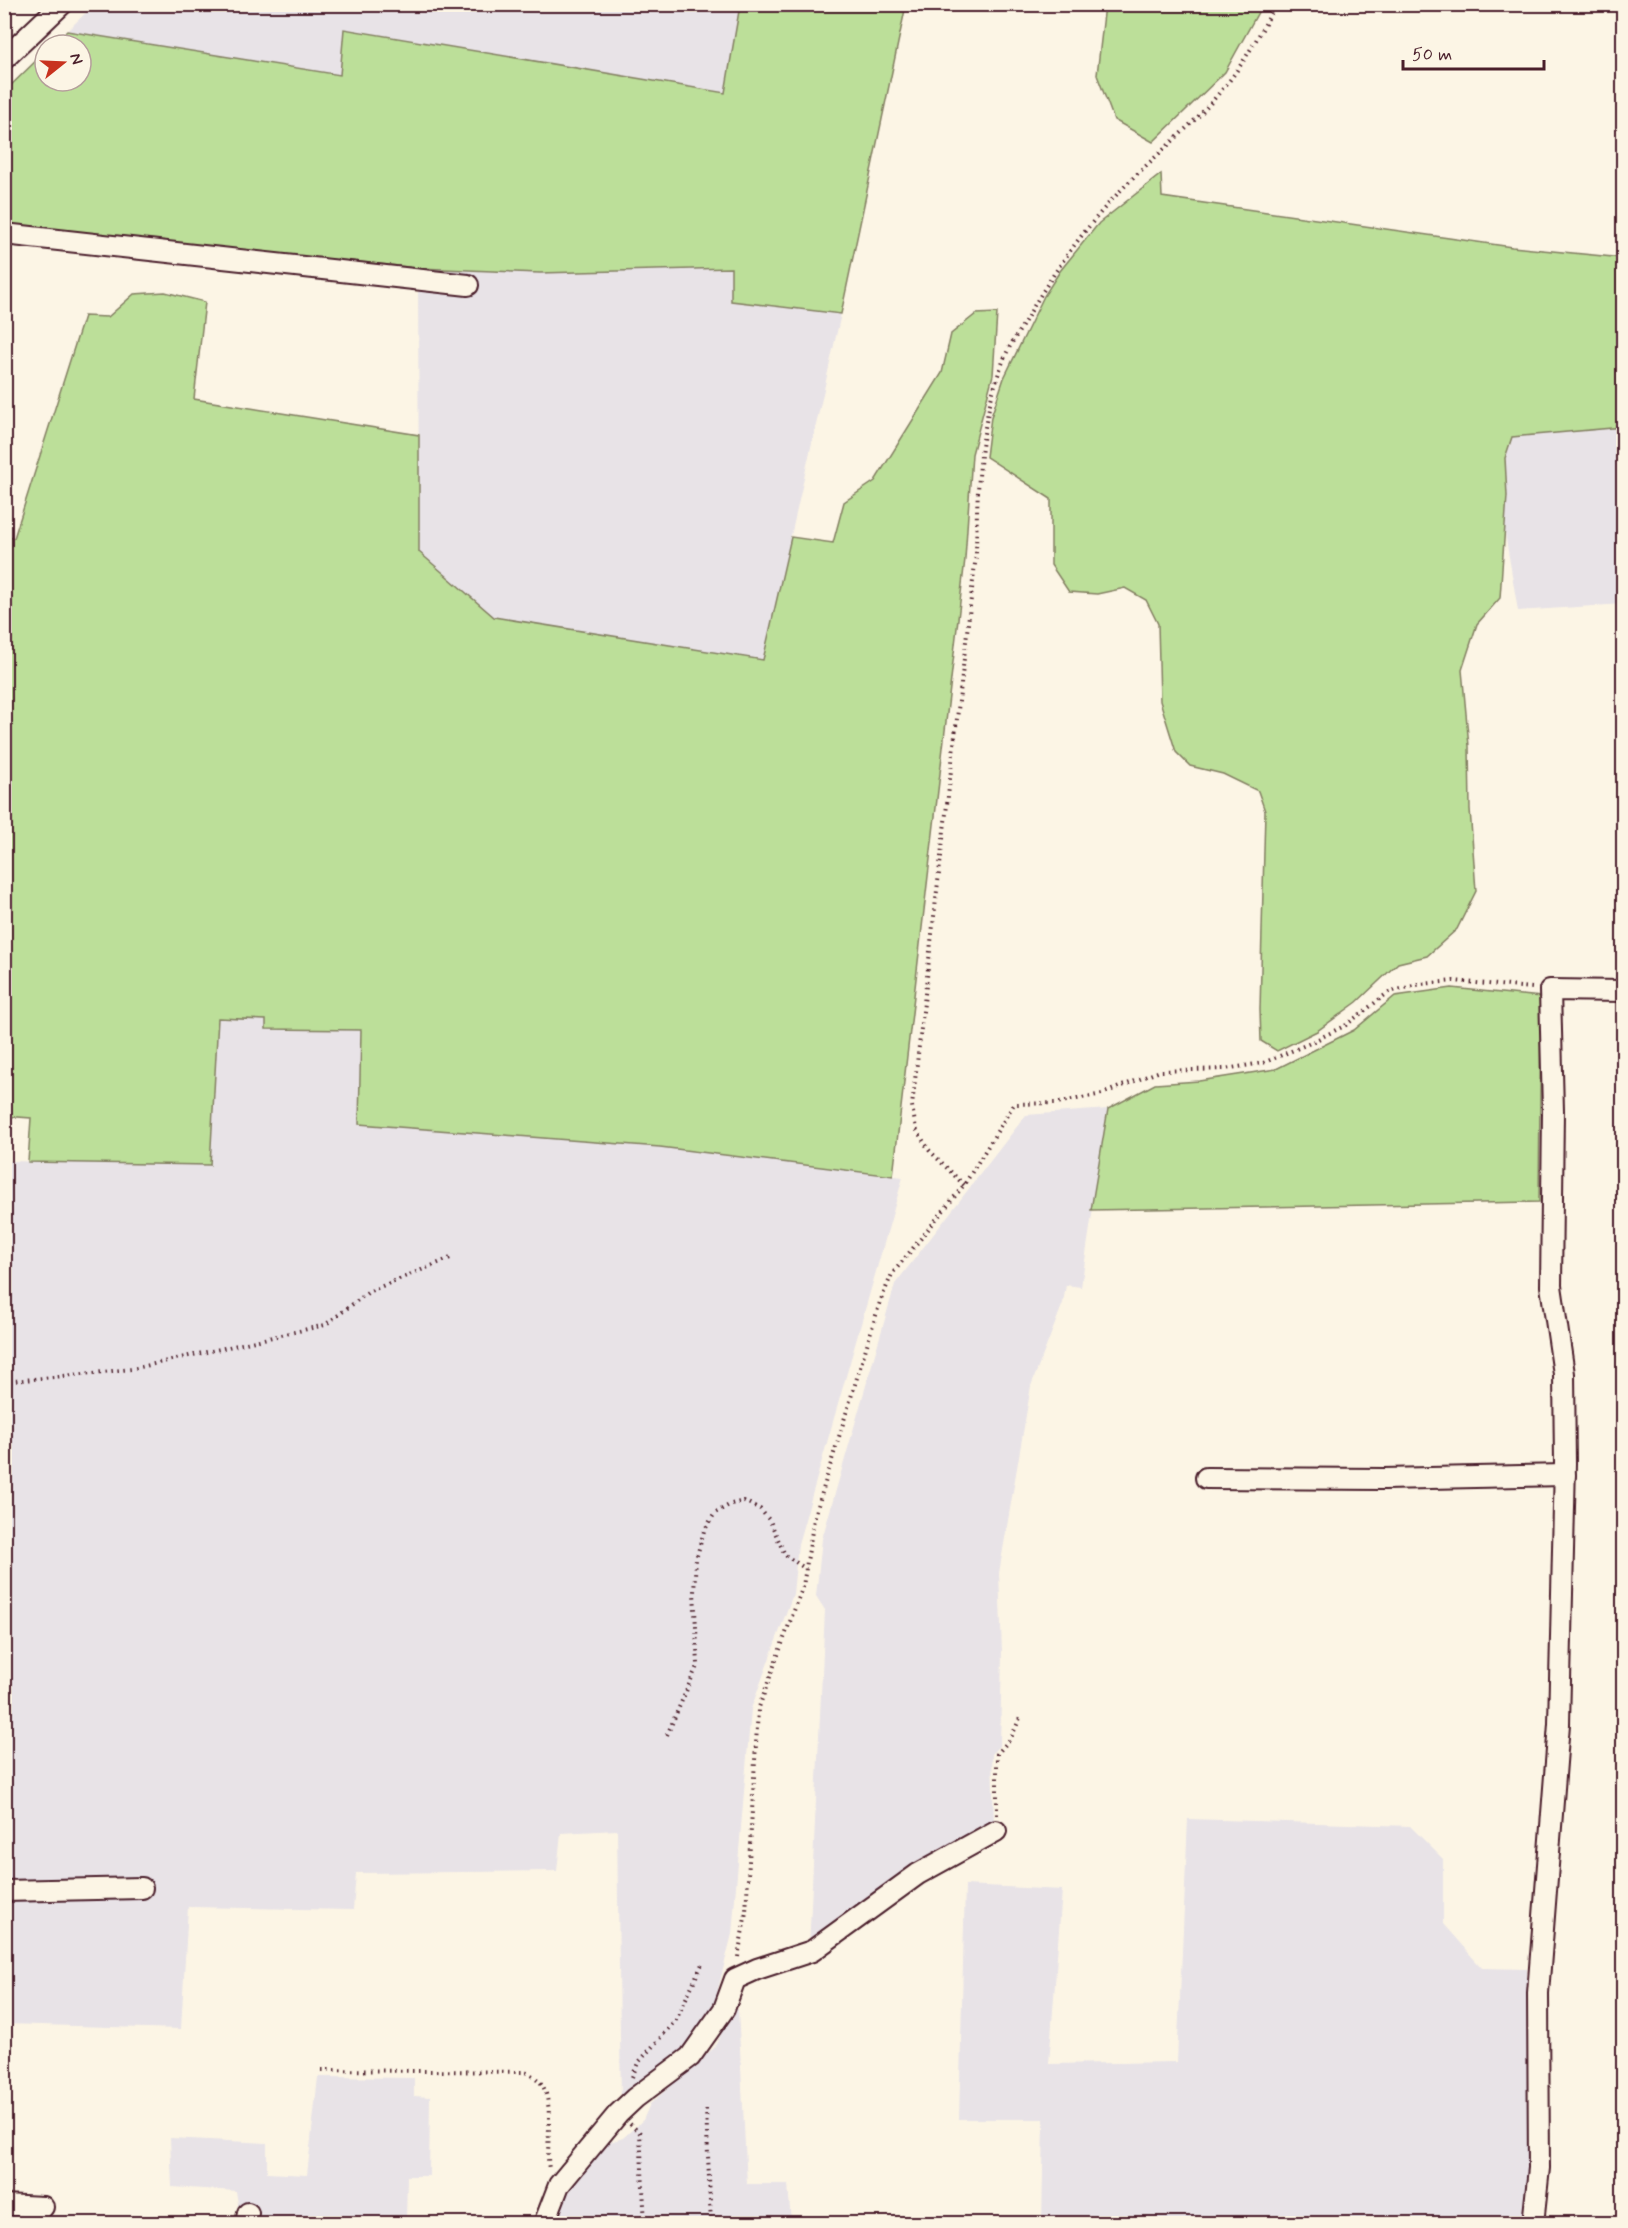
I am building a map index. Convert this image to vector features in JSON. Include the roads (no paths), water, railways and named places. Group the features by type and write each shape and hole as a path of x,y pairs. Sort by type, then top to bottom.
{"street":[{"path":"4,59 62,4"},
{"path":"4,234 468,285"},
{"path":"1533,2223 1539,2168 1538,1993 1559,1724 1564,1475 1564,1374 1551,1286 1550,990 1623,991"},
{"path":"1206,1478 1384,1479 1564,1475"},
{"path":"544,2223 559,2185 618,2114 635,2098 690,2057 724,2009 735,1978 812,1951 918,1874 996,1831"},
{"path":"4,1891 142,1888"},
{"path":"4,2205 43,2207"}]}
